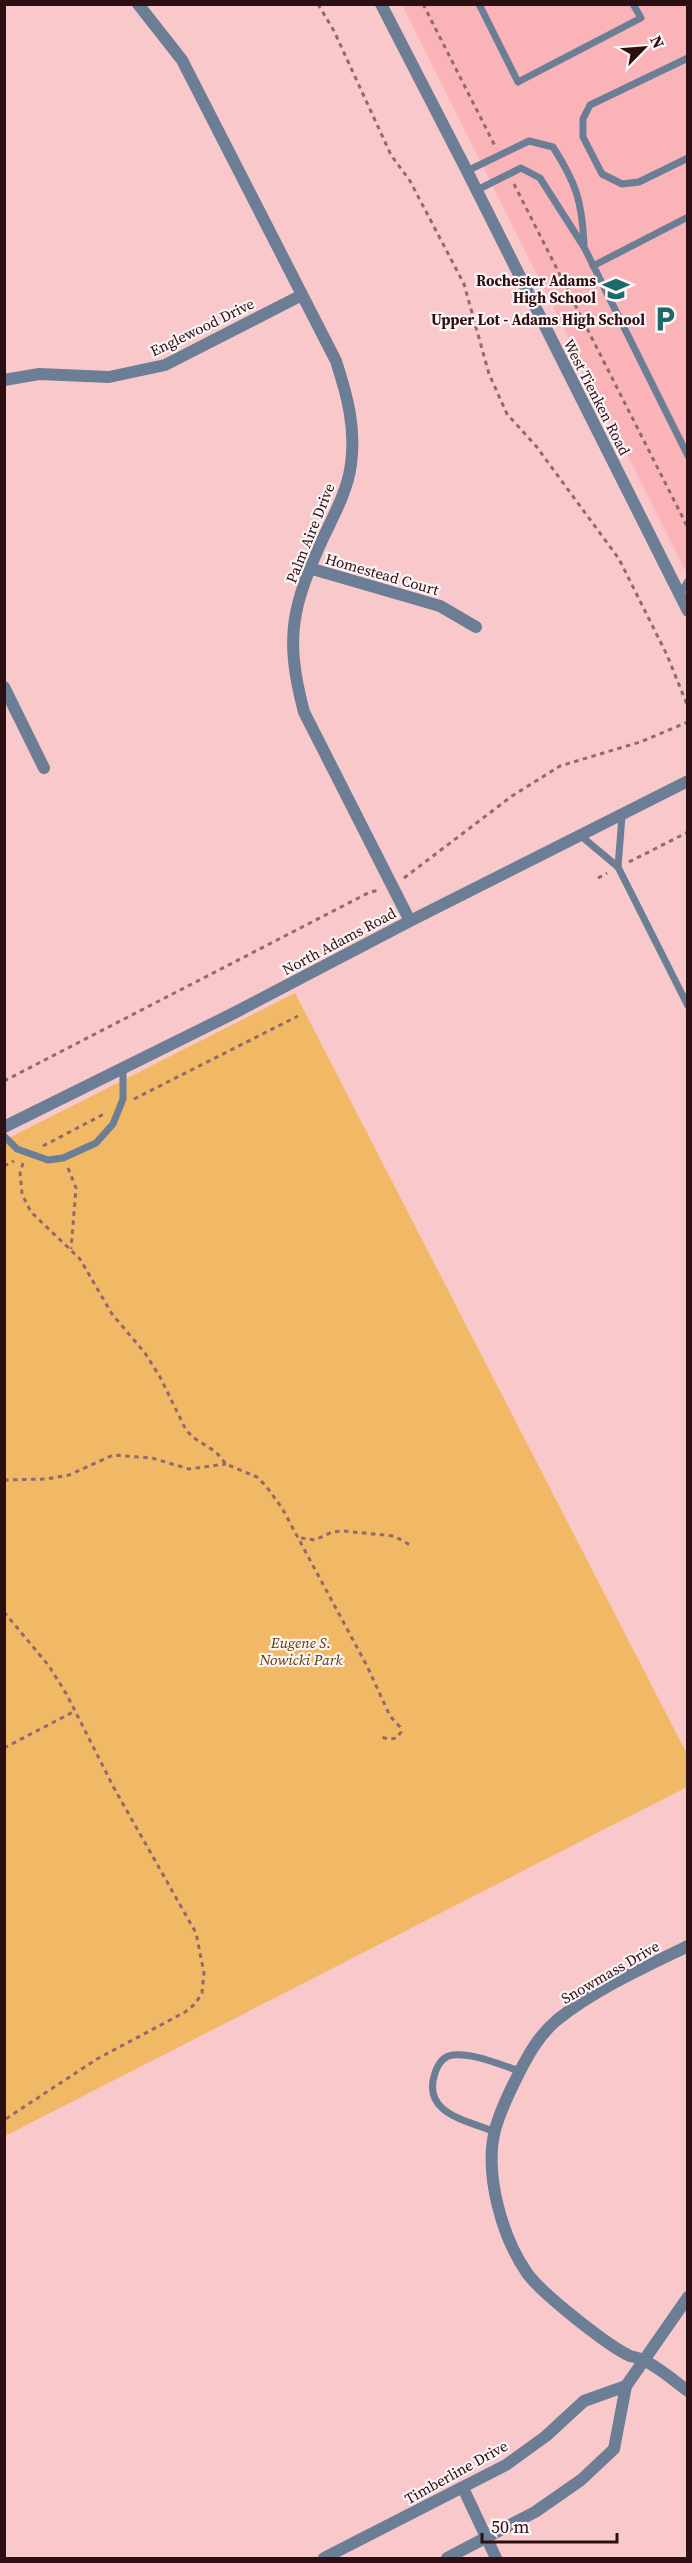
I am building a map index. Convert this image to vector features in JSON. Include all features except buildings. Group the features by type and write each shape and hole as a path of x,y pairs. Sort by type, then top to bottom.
{"street":[{"name":"Palm Aire Drive","path":"138,4 182,60 336,361 348,399 354,436 351,466 342,499 309,568 294,614 291,644 294,677 304,712 410,921"},
{"name":"West Tienken Road","path":"381,4 477,190 687,611"},
{"name":"Englewood Drive","path":"4,380 39,374 110,377 165,365 302,295"},
{"name":"Homestead Court","path":"309,568 440,606 476,627"},
{"path":"4,687 44,768"},
{"name":"North Adams Road","path":"4,1127 236,1012 687,781"},
{"name":"Snowmass Drive","path":"687,1946 591,1997 556,2021 533,2046 504,2103 495,2132 492,2178 500,2213 511,2242 528,2274 560,2306 602,2338 629,2355 644,2360 687,2391"},
{"path":"447,2559 535,2512 581,2480 614,2449 626,2386 687,2297"},
{"name":"Timberline Drive","path":"324,2559 506,2465 546,2436 584,2401 626,2386"},
{"path":"463,2488 496,2559"}],"lane":[{"path":"479,4 518,82 641,18 633,4"},
{"path":"687,58 590,105 583,118 584,137 602,174 622,184 639,182 687,158"},
{"path":"467,171 529,141 553,147 572,177 582,215 584,247"},
{"path":"477,190 520,168 540,178 584,247 687,456"},
{"path":"593,266 687,217"},
{"path":"679,595 687,581"},
{"path":"618,867 622,816"},
{"path":"581,836 618,867 687,1006"},
{"path":"4,1136 17,1149 48,1160 63,1158 96,1143 112,1124 123,1099 123,1067"},
{"path":"495,2132 452,2116 442,2109 435,2099 432,2088 436,2068 450,2055 465,2055 520,2071"}],"path":[{"path":"318,4 334,31 391,155 410,182 464,284 489,374 507,414 536,446 619,560 667,655 687,707"},
{"path":"423,4 500,155"},
{"path":"509,174 687,528"},
{"path":"4,1081 370,892 392,885 418,869 512,796 560,766 640,742 687,722"},
{"path":"598,878 687,832"},
{"path":"4,1166 298,1016"},
{"path":"27,1153 20,1173 22,1194 31,1212 80,1259 112,1314 150,1361 186,1430 216,1452 226,1464 256,1477 266,1486 299,1537 367,1666 390,1716 400,1727 401,1732 397,1738 380,1737"},
{"path":"63,1158 76,1188 71,1250"},
{"path":"4,1480 46,1479 69,1475 112,1455 152,1458 189,1469 226,1464"},
{"path":"299,1537 315,1540 332,1532 343,1531 394,1536 412,1546"},
{"path":"4,1612 49,1666 75,1711 114,1788 196,1933 204,1973 202,1993 195,2004 185,2012 112,2050 4,2120"},
{"path":"4,1748 75,1711"}],"shaded area":[{"name":"Rochester Adams High School","path":"402,5 687,5 687,574"}],"green space":[{"name":"Eugene S. Nowicki Park","path":"295,993 687,1754 687,1787 5,2136 5,1140"}],"place":[{"name":"Rochester Adams High School","path":"616,289"},
{"name":"Upper Lot - Adams High School","path":"665,319"}]}
